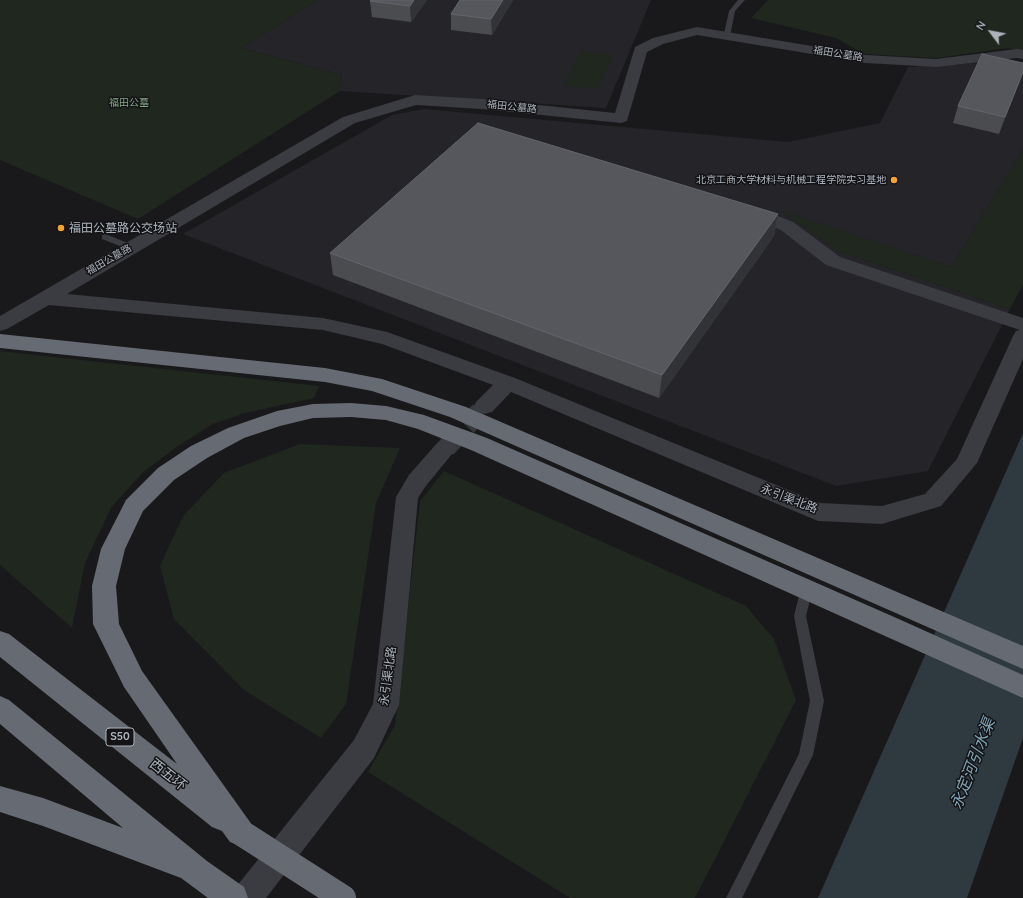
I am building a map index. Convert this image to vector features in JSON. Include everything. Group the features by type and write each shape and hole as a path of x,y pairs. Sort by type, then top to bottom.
{"highway":[{"path":"3,336 325,375 375,384 458,412 897,616 1023,687"},
{"path":"240,832 133,679 106,624 104,586 113,549 134,506 166,474 199,452 236,433 278,419 313,411 351,410 386,413 424,423 479,444 807,588 1023,658"},
{"name":"西五环","path":"0,642 240,832 343,898"},
{"path":"0,708 196,871 233,898"},
{"path":"0,800 43,812 196,871"}],"street":[{"name":"福田公墓路","path":"3,336 44,298 349,120 415,100 482,104 621,118 640,50 658,40 697,31 874,59 936,63 1016,53 1023,55"},
{"path":"733,205 787,226 833,261 1023,325"},
{"name":"永引渠北路","path":"44,298 323,324 387,339 508,383 818,512 882,515 933,500 966,463 1023,336"},
{"path":"484,407 508,383"},
{"name":"永引渠北路","path":"247,898 364,749 386,705 407,497 418,481 446,448"}],"lane":[{"path":"726,36 732,11 742,0"},
{"path":"105,237 130,247"},
{"path":"734,898 806,754 817,701 800,616 807,588"}],"shaded area":[{"path":"318,0 651,0 606,108 340,91 342,75 241,48"},
{"path":"1013,61 1023,63 1023,150 951,267 782,211 838,251 1010,309 928,471 836,486 183,234 392,115 424,109 788,142 880,123 908,67"}],"green space":[{"name":"福田公墓","path":"0,0 318,0 241,48 342,75 340,91 138,219 0,160"},
{"path":"768,0 1023,0 1023,52 1007,48 937,58 864,54 836,38 751,18"},
{"path":"581,51 614,55 598,89 564,85"},
{"path":"1023,150 1023,285 1010,309 838,251 780,210 951,267"},
{"path":"0,351 319,386 314,398 245,413 213,424 181,444 142,473 111,508 85,563 72,628 0,565"},
{"path":"300,444 400,448 376,503 346,704 321,738 244,690 174,619 160,566 183,516 224,473"},
{"path":"444,471 746,606 774,639 796,700 695,898 570,898 368,772 395,725 420,501"}],"water":[{"name":"永定河引水渠","path":"1023,433 1023,738 967,898 818,898"}],"building":[{"path":"414,0 410,6 370,1"},
{"path":"460,0 503,0 491,19 451,14"},
{"path":"982,54 1023,63 1023,72 1005,117 958,106"},
{"path":"478,123 778,214 662,375 330,253"}],"tunnel":[{"path":"446,448 484,407"}],"place":[{"name":"北京工商大学材料与机械工程学院实习基地","path":"894,180"},
{"name":"福田公墓路公交场站","path":"61,228"}]}
